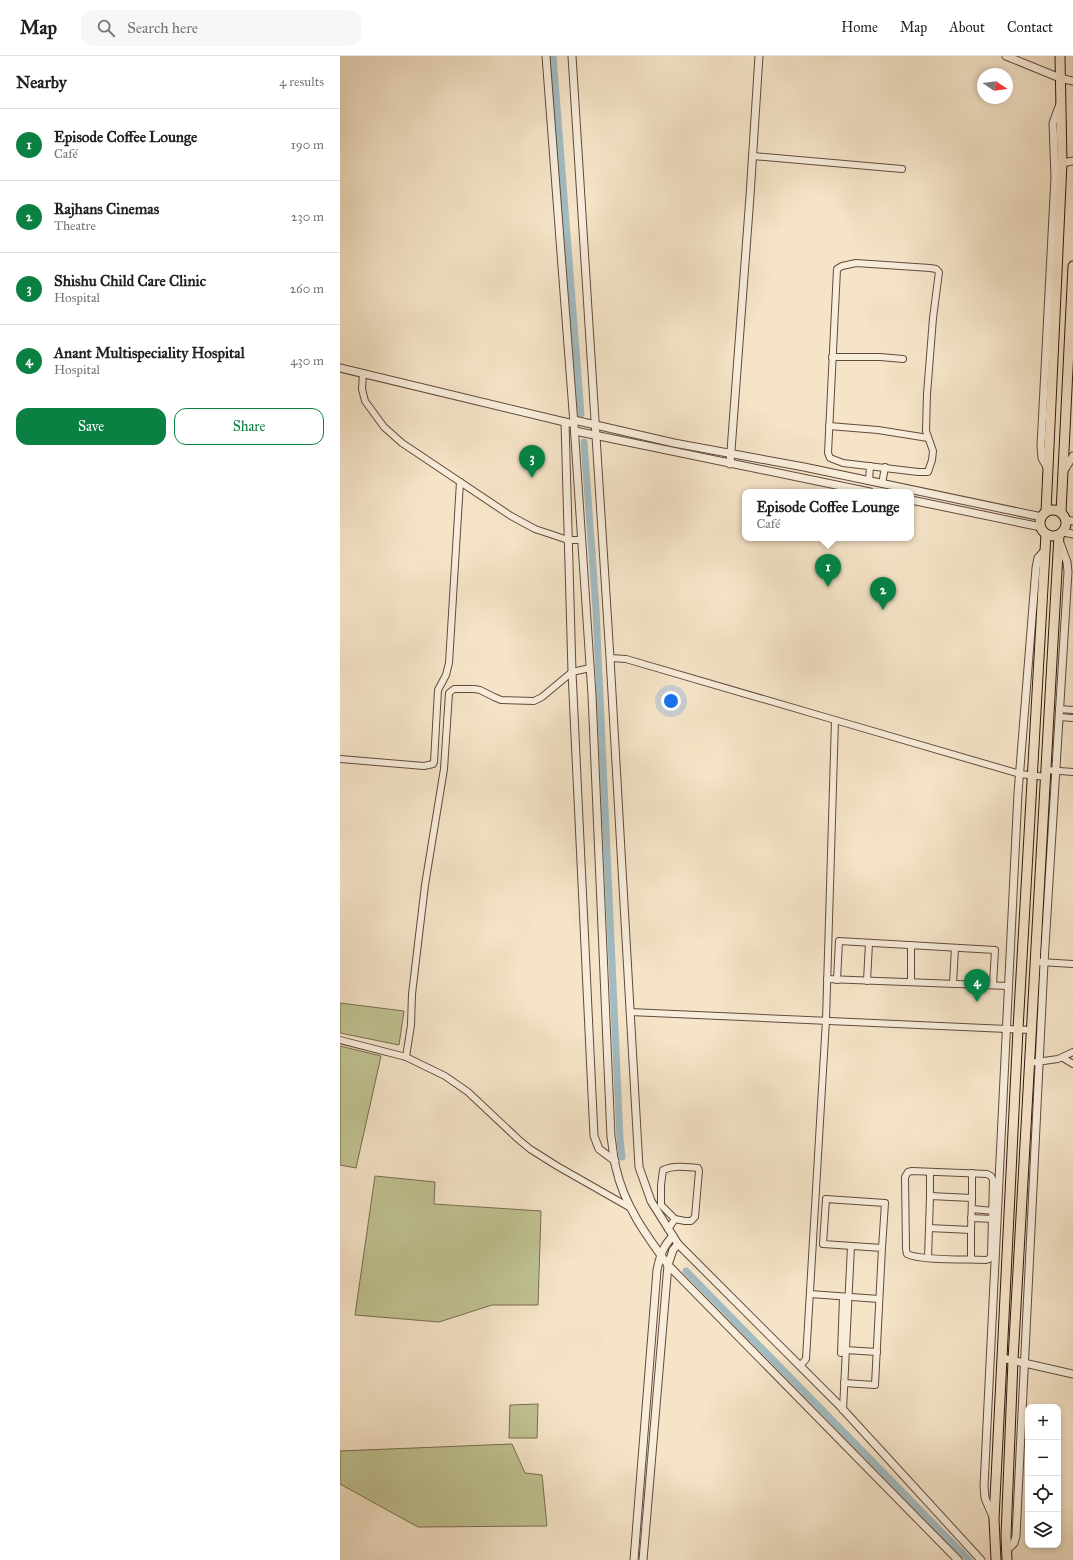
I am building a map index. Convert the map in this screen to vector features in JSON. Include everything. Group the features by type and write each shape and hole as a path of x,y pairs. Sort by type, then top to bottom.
{"main road":[{"path":"996,1560 994,1519 1018,1029 1045,550 1044,515 1048,469 1062,163 1060,56"},
{"path":"1007,1560 1014,1360 1034,1063 1031,1030 1039,962 1060,536 1067,524 1063,472 1072,316 1073,266"},
{"path":"1044,515 1054,510 1067,518"},
{"path":"1044,531 1050,536 1060,536"}],"street":[{"path":"546,56 582,540 590,668 611,1137 616,1168 629,1207 643,1231 668,1265 958,1560"},
{"path":"572,56 594,425 610,658 639,1167 651,1201 678,1244 841,1407 981,1560"},
{"path":"730,464 759,56"},
{"path":"1006,56 1060,78 1073,81"},
{"path":"1048,469 1042,458 1041,446 1054,176 1053,123 1061,102"},
{"path":"753,156 902,169"},
{"path":"1062,163 1073,161"},
{"path":"856,263 936,269 939,272 939,277 933,318 928,378 926,430 933,452 928,472 843,463 830,458 828,453 829,426 837,269 842,266 856,263"},
{"path":"832,357 880,356 903,359"},
{"path":"340,368 564,422 595,435 855,489"},
{"path":"363,373 362,389 366,401 389,433 402,443 515,518 542,532 568,540 582,540"},
{"path":"564,422 572,672 594,1136 599,1149 615,1161"},
{"path":"574,425 594,425 674,443 908,489"},
{"path":"829,426 878,430 928,438"},
{"path":"1063,472 1073,456"},
{"path":"869,481 870,466"},
{"path":"882,484 885,467"},
{"path":"340,759 424,766 433,764 434,762 438,690 446,675 449,663 460,482"},
{"path":"914,490 1044,515"},
{"path":"914,501 1044,531"},
{"path":"1049,772 1059,717 1068,567 1060,536 1073,534"},
{"path":"994,1211 1020,774 1036,568 1038,558 1045,550"},
{"path":"610,658 626,659 1020,774 1032,775 1049,772 1073,772"},
{"path":"406,1057 411,1025 412,994 425,884 444,769 449,693 451,690 457,688 477,689 501,700 534,701 542,697 572,672 590,668"},
{"path":"1059,709 1073,710"},
{"path":"1059,717 1073,718"},
{"path":"800,1366 806,1358 826,1020 835,720"},
{"path":"837,980 839,941 869,942 995,950 993,986"},
{"path":"867,981 869,942"},
{"path":"911,945 911,982"},
{"path":"953,984 955,948"},
{"path":"1007,1550 1014,1543 1016,1536 1039,962 1073,964"},
{"path":"827,979 1008,986"},
{"path":"630,1012 1031,1030"},
{"path":"340,1040 406,1057 445,1076 460,1086 518,1139 546,1159 629,1207"},
{"path":"1034,1063 1063,1058 1073,1052"},
{"path":"1063,1058 1073,1064"},
{"path":"682,1167 698,1168 695,1217 691,1221 676,1219 661,1205 663,1170 682,1167"},
{"path":"994,1219 991,1256 989,1259 928,1258 907,1254 905,1176 908,1172 912,1171 972,1173 987,1174 991,1176 993,1180 994,1219 984,1486 985,1498 994,1519"},
{"path":"928,1258 930,1172"},
{"path":"971,1259 972,1173"},
{"path":"930,1196 972,1198"},
{"path":"842,1386 875,1385 885,1202 826,1199 823,1244 882,1248"},
{"path":"972,1209 994,1211"},
{"path":"971,1218 994,1219"},
{"path":"668,1229 676,1219"},
{"path":"929,1228 971,1230"},
{"path":"634,1560 657,1270 660,1255 665,1244 673,1236"},
{"path":"643,1560 668,1265 673,1250 678,1244"},
{"path":"841,1407 845,1297 851,1246"},
{"path":"810,1294 879,1299"},
{"path":"842,1386 845,1350 845,1297"},
{"path":"845,1350 877,1352"},
{"path":"1002,1358 1073,1374"}],"green space":[{"path":"340,1003 404,1011 399,1045 340,1033"},
{"path":"340,1046 381,1056 356,1168 340,1165"},
{"path":"375,1176 435,1182 434,1204 541,1211 538,1305 492,1305 439,1322 355,1315"},
{"path":"538,1404 537,1438 509,1438 510,1405"},
{"path":"512,1444 525,1473 542,1475 547,1526 418,1527 340,1484 340,1451"}],"waterway":[{"path":"553,56 581,414"},
{"path":"584,442 596,609 622,1157"},
{"path":"686,1271 969,1560"}],"place":[{"name":"Shishu Child Care Clinic","path":"532,478"},
{"name":"Episode Coffee Lounge","path":"828,587"},
{"name":"Rajhans Cinemas","path":"883,610"},
{"name":"Anant Multispeciality Hospital","path":"977,1002"}]}
